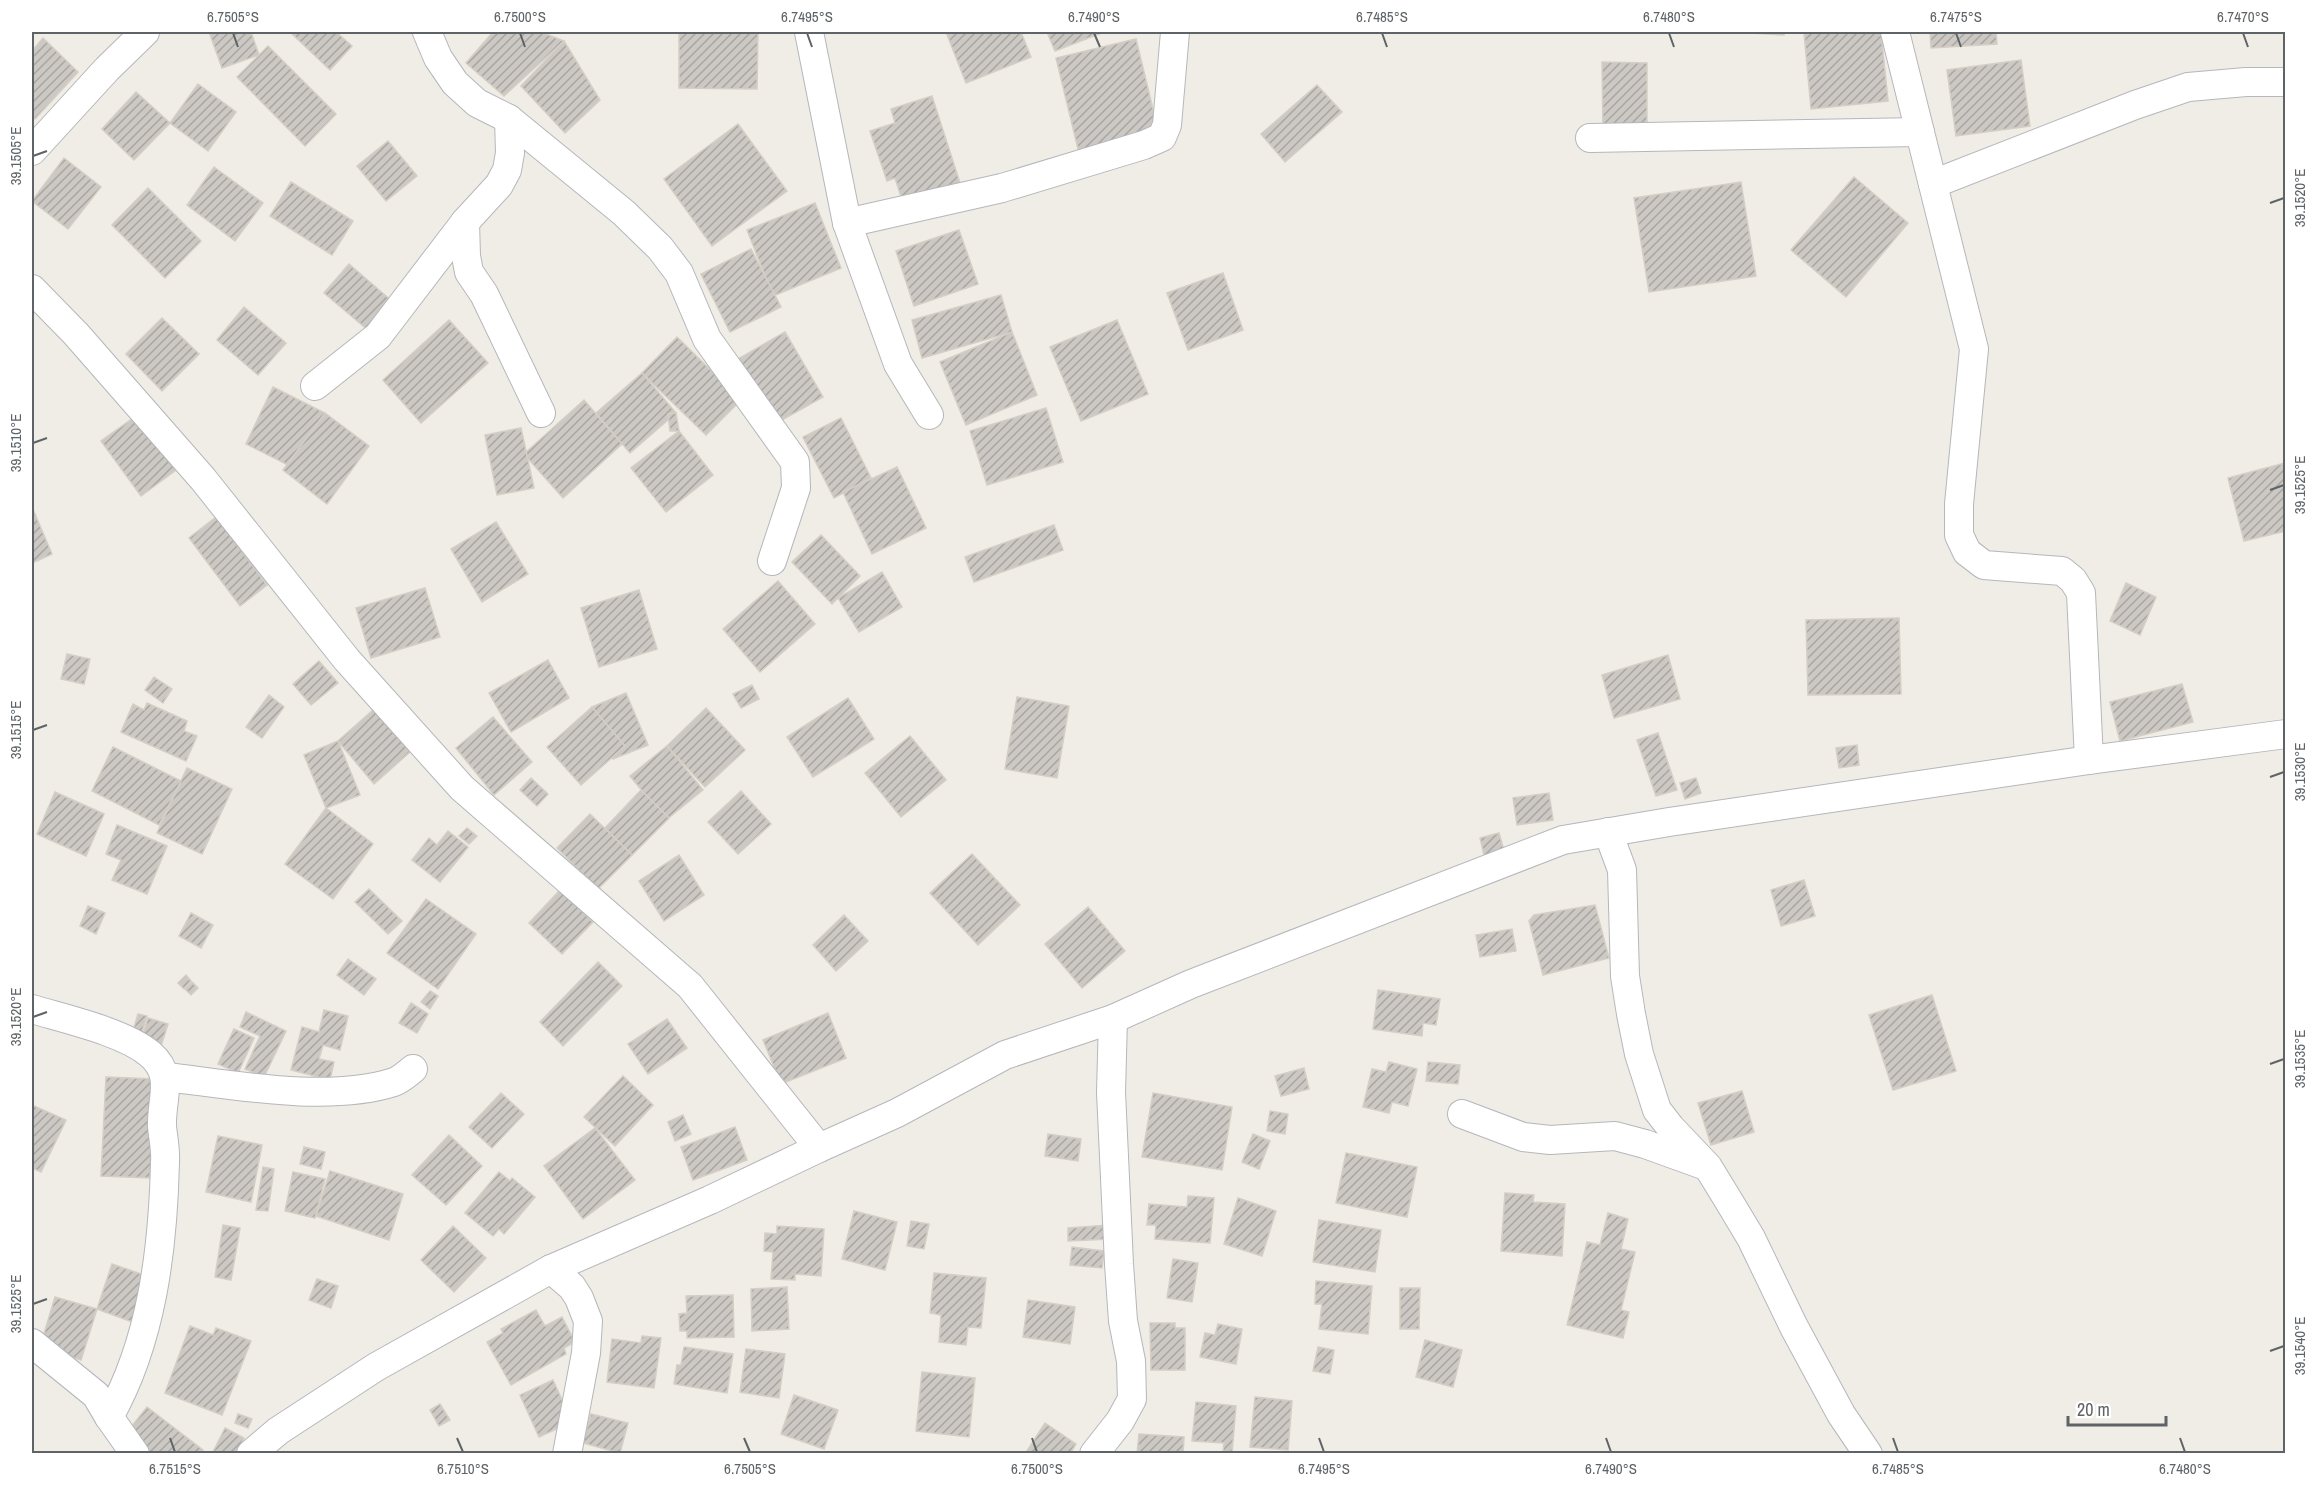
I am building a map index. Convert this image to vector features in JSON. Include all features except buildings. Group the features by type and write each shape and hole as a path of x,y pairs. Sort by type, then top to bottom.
{"street":[{"path":"32,151 107,69 145,32"},
{"path":"427,32 438,58 455,83 477,103 509,119 624,213 660,248 679,273 708,339 795,462 795,488 772,561"},
{"path":"808,32 847,223 898,364 928,415"},
{"path":"847,223 1002,188 1144,145 1162,137 1167,125 1175,32"},
{"path":"1895,32 1974,349 1959,504 1959,535 1967,552 1984,565 2062,571 2073,580 2081,593 2089,760"},
{"path":"1933,184 2135,105 2188,87 2246,82 2286,82"},
{"path":"315,386 378,336 465,222 499,185 507,170 510,153 509,119"},
{"path":"1590,138 1920,132"},
{"path":"465,222 469,272 484,294 541,413"},
{"path":"32,289 76,334 203,479 347,660 454,779 690,986 819,1148"},
{"path":"251,1454 278,1431 376,1367 551,1269 710,1200 897,1113 1005,1055 1113,1019 1191,984 1563,840 2089,760 2286,734"},
{"path":"1608,832 1622,870 1625,976 1639,1054 1657,1110 1708,1167 1751,1238 1794,1327 1841,1414 1868,1454"},
{"path":"32,1009 124,1038 151,1054 166,1077 162,1123 165,1160 159,1251 149,1312 123,1392 109,1417"},
{"path":"1094,1454 1120,1421 1132,1399 1131,1361 1123,1321 1119,1264 1111,1092 1113,1019"},
{"path":"166,1077 303,1092 358,1089 396,1082 413,1069"},
{"path":"1462,1114 1523,1137 1550,1140 1615,1136 1645,1144 1708,1167"},
{"path":"551,1269 572,1287 588,1321 586,1353 567,1454"},
{"path":"32,1343 96,1395 135,1454"}]}
